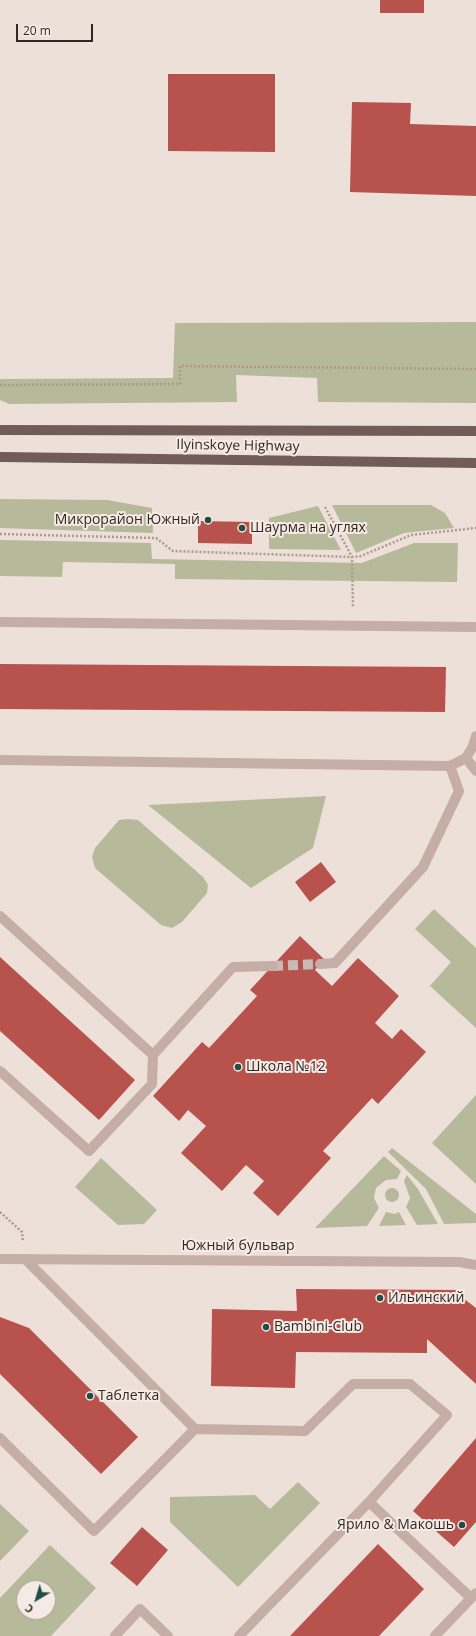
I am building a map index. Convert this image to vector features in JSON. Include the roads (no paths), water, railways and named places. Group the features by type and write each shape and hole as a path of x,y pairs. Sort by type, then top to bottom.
{"main road":[{"name":"Ilyinskoye Highway","path":"0,430 476,431"},
{"name":"Ilyinskoye Highway","path":"0,457 476,463"}],"street":[{"path":"0,622 476,627"},
{"path":"0,760 450,766 466,758 473,746 476,736"},
{"path":"466,758 476,771"},
{"path":"320,964 335,963 423,867 459,791 450,766"},
{"path":"0,916 153,1054"},
{"path":"1,1073 89,1152 152,1084 153,1054 233,967 273,966"},
{"name":"Южный бульвар","path":"0,1259 459,1262 476,1265"},
{"path":"25,1259 195,1428 305,1431 353,1384 410,1384 447,1415 369,1502 240,1636"},
{"path":"0,1438 94,1531 195,1428"},
{"path":"369,1502 473,1596 435,1636"},
{"path":"115,1636 140,1609 168,1636"}],"tunnel":[{"path":"273,966 320,964"}],"place":[{"name":"Микрорайон Южный","path":"208,520"},
{"name":"Шаурма на углях","path":"242,528"},
{"name":"Школа №12","path":"238,1067"},
{"name":"Ильинский","path":"380,1298"},
{"name":"Bambini-Club","path":"266,1327"},
{"name":"Таблетка","path":"90,1396"},
{"name":"Ярило & Макошь","path":"462,1525"}]}
